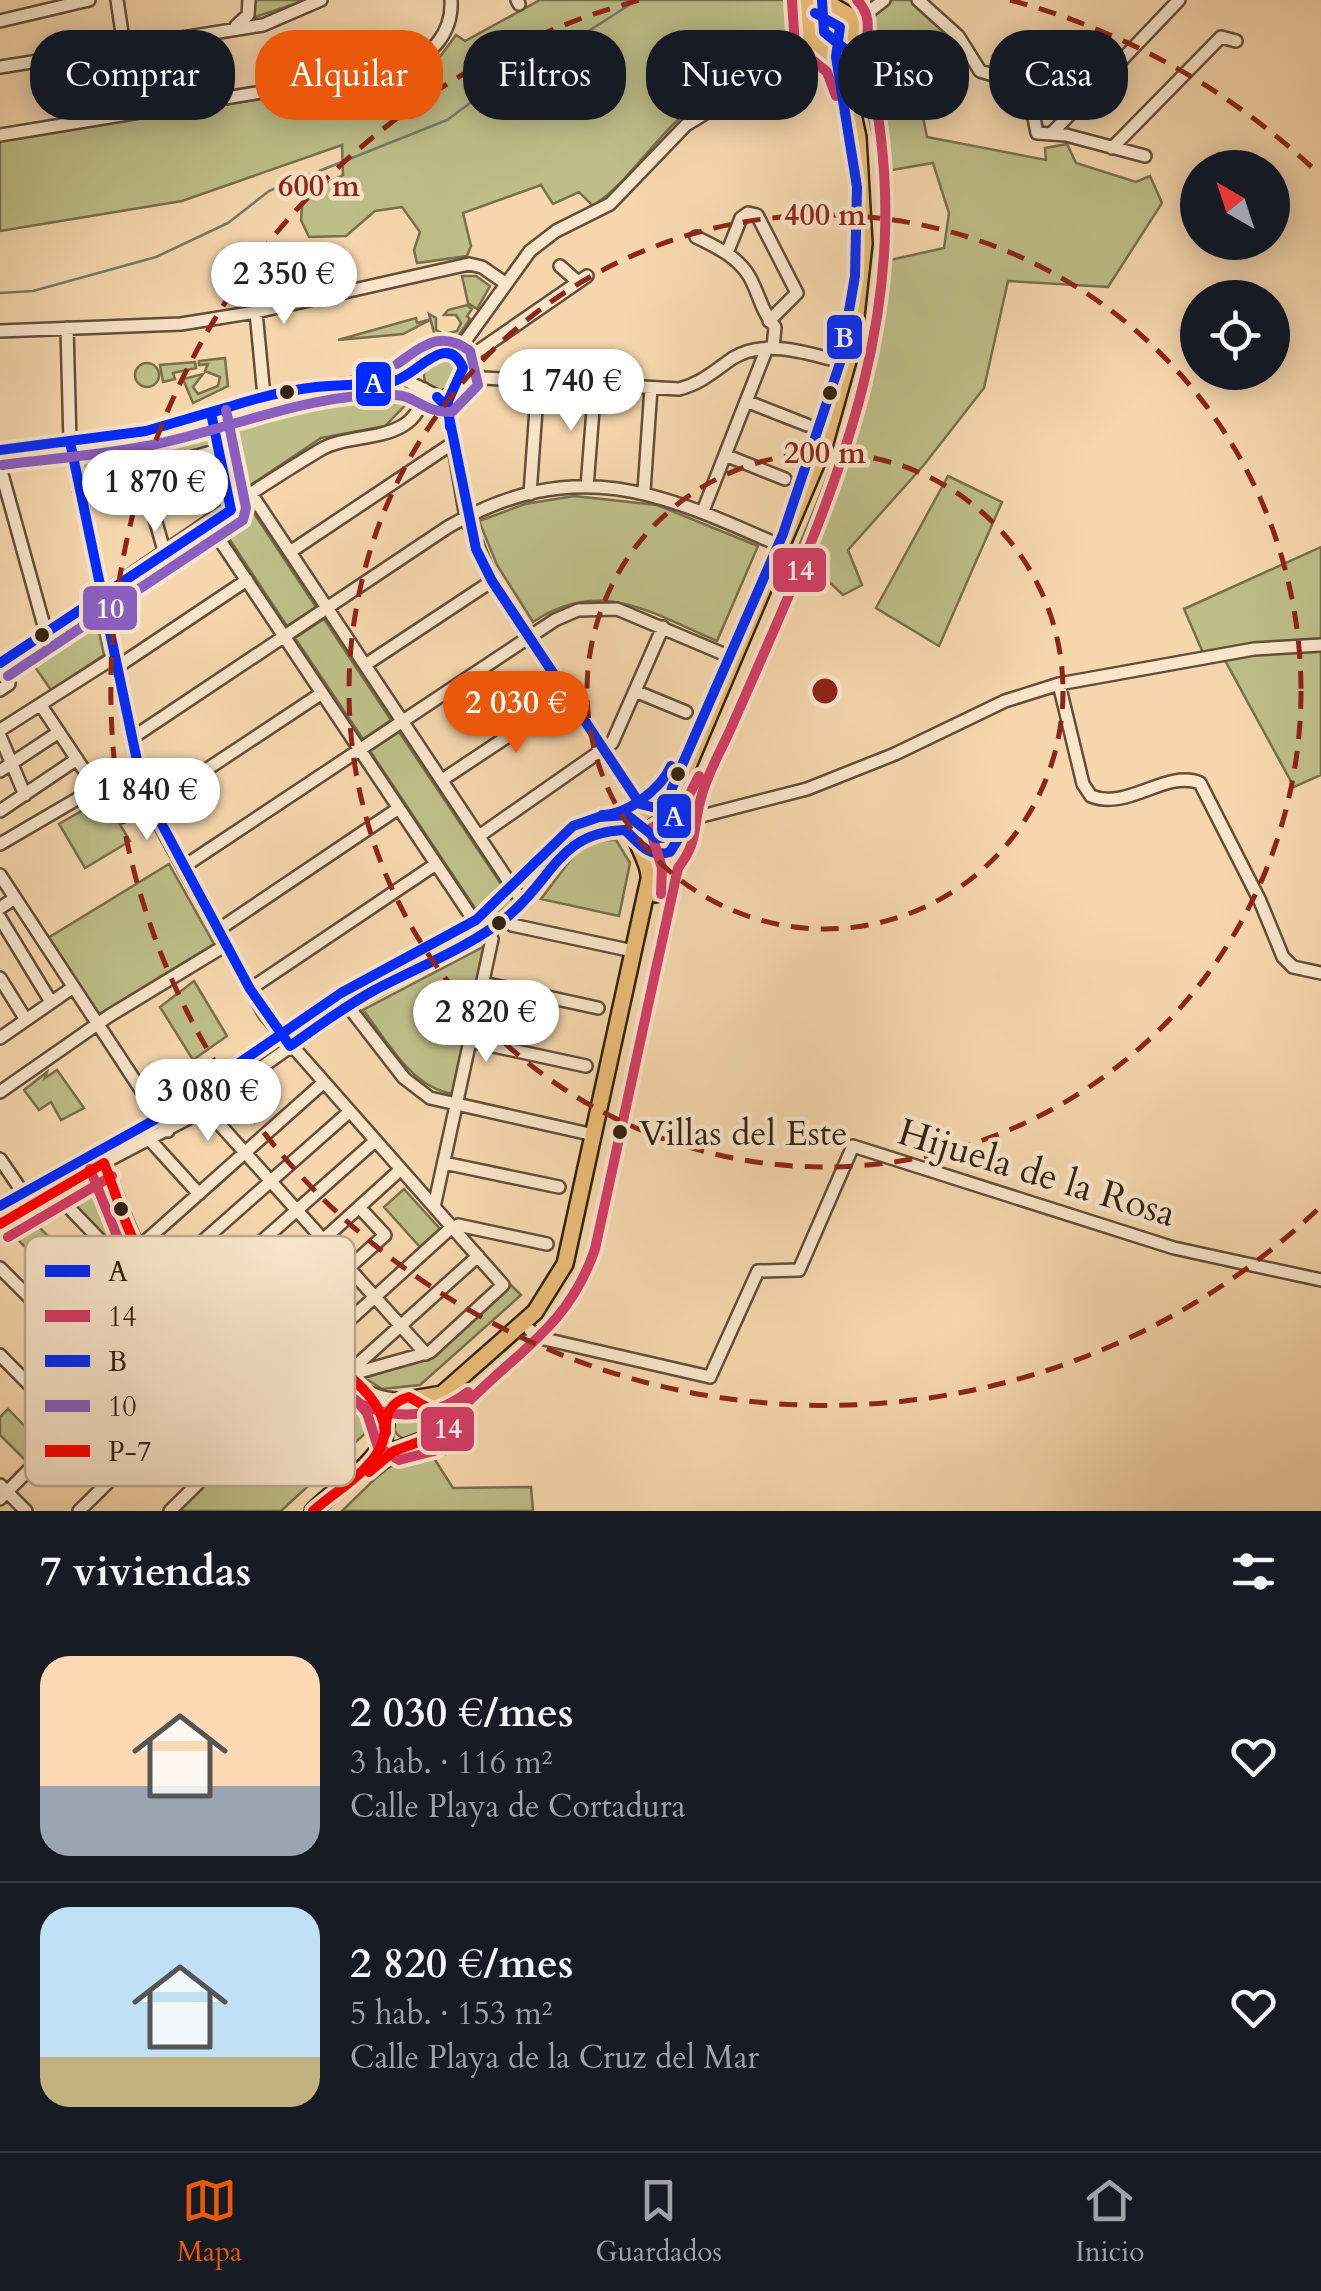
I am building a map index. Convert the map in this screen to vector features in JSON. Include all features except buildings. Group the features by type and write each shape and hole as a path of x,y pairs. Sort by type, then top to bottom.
{"main road":[{"path":"813,30 833,5 851,30"},
{"path":"355,1472 379,1450 389,1408 402,1398 421,1401 442,1394 548,1297 568,1254 649,879 657,821 676,794 782,546 825,443 848,364 863,269 863,177 846,75 818,41"},
{"path":"670,852 655,856 657,821 687,791 834,446 861,352 872,282 874,206 866,120"},
{"path":"326,1511 404,1446 426,1438 445,1404 530,1330 557,1300 574,1266 660,872 670,852 657,821"},
{"path":"421,1401 430,1408 433,1421"},
{"path":"386,1425 404,1446"},
{"path":"313,1511 340,1486"}],"street":[{"path":"0,21 89,0"},
{"path":"116,0 121,30"},
{"path":"229,30 248,14 248,0"},
{"path":"234,30 262,25 321,0"},
{"path":"235,96 402,69 434,48 448,22 451,0"},
{"path":"856,30 869,10 884,0"},
{"path":"918,0 958,36 974,66 1023,84 1029,93 1037,134 1145,156"},
{"path":"1051,134 1179,0"},
{"path":"833,5 869,10"},
{"path":"1112,148 1221,37 1236,41"},
{"path":"0,67 30,62"},
{"path":"0,135 87,120"},
{"path":"0,450 146,432 264,396 402,379 431,355 462,344 530,251 556,230 610,204 694,120"},
{"path":"727,254 741,218 748,213 757,216 797,293 769,320"},
{"path":"696,237 727,254 748,274 777,337 746,402 703,511"},
{"path":"0,331 181,324 256,312 469,264 482,267 505,283"},
{"path":"0,663 324,448 392,432 437,395 461,364 582,279 560,266"},
{"path":"256,312 264,396"},
{"path":"67,328 70,442 137,764 150,807 250,989 290,1046 502,1282 502,1290 426,1354 355,1373"},
{"path":"461,364 462,344"},
{"path":"402,379 437,395 483,378 679,390 698,384 733,358 770,348 848,364"},
{"path":"445,353 483,378"},
{"path":"421,366 437,395 453,443 466,517 492,581 605,751 657,821"},
{"path":"530,494 538,381"},
{"path":"588,486 595,384"},
{"path":"644,491 651,388"},
{"path":"746,402 807,425"},
{"path":"210,413 231,510"},
{"path":"290,552 453,443"},
{"path":"79,490 218,450"},
{"path":"725,455 785,479"},
{"path":"0,467 46,633"},
{"path":"142,473 164,554"},
{"path":"132,738 466,517 530,494 588,486 644,491 703,511 782,546"},
{"path":"252,496 523,903"},
{"path":"210,524 436,864 492,939 434,1207"},
{"path":"24,795 6,767 0,733 247,580"},
{"path":"365,665 492,581"},
{"path":"184,868 555,620 600,606 734,658"},
{"path":"479,836 605,751 662,627"},
{"path":"0,1224 52,1190 168,1131 348,1006 485,933 523,903 574,840 596,830 657,821 837,778 1005,701 1060,684 1254,649 1321,645"},
{"path":"1060,684 1083,784 1091,796 1117,799 1183,779 1200,783 1260,901 1282,957 1293,967 1321,972"},
{"path":"635,690 686,712"},
{"path":"150,807 322,693"},
{"path":"442,780 568,696"},
{"path":"42,707 96,788"},
{"path":"6,767 59,732"},
{"path":"0,811 77,759"},
{"path":"0,844 137,764"},
{"path":"218,930 399,808"},
{"path":"250,989 436,864"},
{"path":"0,874 168,1131"},
{"path":"0,908 15,898"},
{"path":"0,918 51,1002"},
{"path":"506,918 517,926 633,951"},
{"path":"0,1092 97,1024 226,945"},
{"path":"483,982 598,1008"},
{"path":"2,987 26,1020"},
{"path":"0,1038 72,988"},
{"path":"348,1006 411,1086 430,1098 594,1134"},
{"path":"470,1041 586,1066"},
{"path":"151,1236 323,1083"},
{"path":"204,1108 318,1236"},
{"path":"209,1236 349,1112"},
{"path":"150,1140 199,1194"},
{"path":"269,1236 374,1142"},
{"name":"Hijuela de la Rosa","path":"530,1330 540,1338 710,1378 758,1271 800,1270 853,1146 1174,1248 1321,1280"},
{"path":"0,1159 30,1204"},
{"path":"104,1163 136,1236"},
{"path":"444,1163 559,1186"},
{"path":"326,1236 400,1170"},
{"path":"52,1190 96,1236"},
{"path":"355,1262 384,1235 359,1207"},
{"path":"355,1317 458,1225 547,1244"},
{"path":"355,1367 478,1256"},
{"path":"0,1268 25,1293"},
{"path":"355,1276 426,1354"},
{"path":"0,1354 25,1380"},
{"path":"355,1383 371,1394 402,1398"},
{"path":"371,1394 386,1425"},
{"path":"25,1471 2,1492 26,1511"},
{"path":"79,1511 106,1486"},
{"path":"170,1511 194,1486"}],"green space":[{"path":"255,0 306,0 252,18"},
{"path":"540,0 797,0 794,30 646,30 646,120 678,120 628,175 593,206 579,192 553,204 541,185 463,213 471,246 467,256 417,263 414,250 420,232 402,207 375,211 346,236 309,237 301,220 303,195 343,175 342,145 182,201 0,231 0,141 130,120 235,120 235,103 255,100 255,120 443,120 443,53 456,35 463,40 463,120 626,120 626,30 485,30"},
{"path":"892,0 914,0 947,30 861,30 875,10"},
{"path":"824,14 838,14 848,30 838,30 838,46 824,46 818,41 815,23"},
{"path":"870,120 924,120 927,137 1046,160 1045,148 1067,144 1076,163 1136,182 1150,176 1162,203 1108,287 1008,281 984,388 923,466 848,550 862,585 843,595 824,577 782,584 845,427 867,346 881,262 944,248 949,213 933,163 880,172"},
{"path":"462,276 476,276 490,286 477,309 468,303"},
{"path":"467,305 472,309 467,316 470,319 457,338 436,340 429,314 436,318 436,330 444,334 457,331 461,323 456,315 444,315"},
{"path":"416,318 417,323 428,321 403,334 338,340"},
{"path":"225,358 228,386 193,403 183,379 203,374 193,387 198,394 218,386 220,377 205,371 208,364 199,365 199,361"},
{"path":"441,358 453,363 458,375 453,387 441,392 429,387 424,375 429,363"},
{"path":"195,362 196,368 173,373 175,379 163,382 160,365"},
{"path":"147,363 159,375 147,387 135,375"},
{"path":"405,393 413,397 385,426 321,438 237,494 223,425 280,408"},
{"path":"207,430 211,448 85,483 79,456 153,445"},
{"path":"948,476 1002,502 939,646 876,608"},
{"path":"574,496 657,505 758,546 717,641 647,611 603,601 557,609 533,622 497,565 479,521 525,504"},
{"path":"249,506 316,607 287,626 220,525"},
{"path":"1321,547 1321,775 1294,787 1222,655 1207,662 1184,609"},
{"path":"94,609 104,655 51,690 26,654"},
{"path":"324,619 391,720 363,739 295,638"},
{"path":"399,732 513,902 485,923 370,751"},
{"path":"104,798 130,841 85,868 59,824"},
{"path":"658,814 670,819 675,831 670,843 658,848 646,843 641,831 646,819"},
{"path":"600,840 616,840 630,863 619,916 541,899 577,851"},
{"path":"169,864 214,944 99,1014 48,938"},
{"path":"485,946 453,1094 438,1090 412,1073 363,1010"},
{"path":"194,981 227,1036 193,1060 160,1007"},
{"path":"57,1070 84,1108 61,1120 51,1102 39,1110 24,1090 47,1072 45,1078"},
{"path":"100,1177 126,1236 100,1236 61,1197"},
{"path":"404,1189 440,1229 420,1247 384,1207"},
{"path":"29,1217 48,1236 25,1236 25,1247 9,1231"},
{"path":"510,1284 521,1295 420,1385 382,1389 365,1378 433,1355"},
{"path":"355,1395 371,1406 371,1428 355,1443"},
{"path":"465,1400 470,1402 452,1419 452,1431 441,1447 444,1454 435,1453 431,1447 443,1420"},
{"path":"409,1405 421,1410 426,1422 421,1434 409,1439 397,1434 392,1422 397,1410"},
{"path":"8,1409 25,1426 25,1460 0,1435 0,1417"},
{"path":"428,1449 453,1488 531,1487 533,1511 342,1511 385,1469"},
{"path":"204,1486 308,1486 281,1511 179,1511"}],"waterway":[{"path":"0,293 33,291 156,257 228,223 269,191 447,120 512,72 559,50 637,0"}],"transit line":[{"name":"B","path":"822,0 824,32 838,43"},
{"name":"14","path":"355,1400 367,1413 378,1447 399,1460 438,1450 456,1415 535,1341 569,1302 595,1249 678,868 692,842 707,780 832,486 858,406 876,325 885,242 883,155 867,55 868,23 857,0"},
{"name":"14","path":"792,1 795,46 827,72 836,96"},
{"name":"B","path":"0,1206 165,1114 341,993 476,920 573,826 599,817 627,815 656,838 662,838 672,788 783,534 840,363 855,276 857,187 836,57 840,27 815,13"},
{"name":"10","path":"2,465 147,446 331,399 395,395 434,410 452,412 478,385 470,351 450,341 432,342 397,364"},
{"name":"A","path":"211,413 289,391 394,381 431,358 449,353 463,368 448,401 450,427"},
{"name":"A","path":"290,1046 362,997 492,928 523,903 558,860 585,839 625,830 645,849 662,853 670,852 682,833 672,812 640,804 492,581 476,549 447,407 437,397"},
{"name":"A","path":"0,450 146,431 228,407"},
{"name":"10","path":"8,676 243,520 246,508 226,410"},
{"name":"A","path":"0,663 231,510 211,413"},
{"name":"A","path":"70,442 143,789 250,989 290,1046"},
{"name":"B","path":"602,815 622,811 642,799 671,766"},
{"name":"14","path":"661,894 662,868 650,829 682,809 699,776"},
{"name":"P-7","path":"0,1224 104,1163 132,1236"},
{"name":"14","path":"90,1169 117,1236"},
{"name":"14","path":"8,1237 112,1176"},
{"name":"P-7","path":"355,1381 376,1405 383,1423 383,1441 378,1452 355,1477"},
{"name":"14","path":"355,1401 381,1411 411,1414 440,1408 468,1392"},
{"name":"P-7","path":"369,1472 394,1451 427,1439 433,1424 430,1409 409,1397 397,1402 388,1415 386,1433"},
{"name":"P-7","path":"313,1511 344,1486"}],"place":[{"name":"Villas del Este","path":"620,1132"}]}
